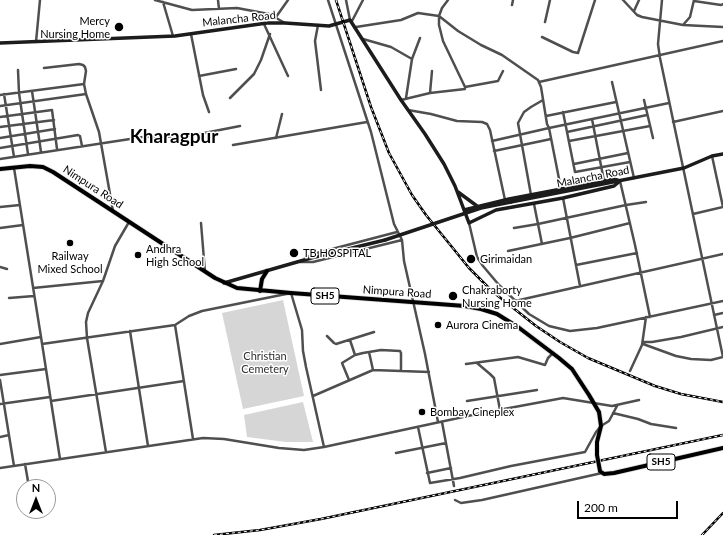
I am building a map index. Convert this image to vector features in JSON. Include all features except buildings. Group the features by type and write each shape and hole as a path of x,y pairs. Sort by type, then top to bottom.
{"main road":[{"name":"Nimpura Road","path":"0,169 37,166 53,172 205,272 224,283 238,288 291,294 465,306 492,312 506,319 553,353 572,369 595,403 599,412 601,426 597,442 597,454 601,472"},
{"path":"260,291 262,279 266,271"},
{"name":"SH5","path":"601,472 614,473 723,448"}],"street":[{"path":"36,42 40,0"},
{"path":"155,0 192,10 237,8 269,14 286,23"},
{"path":"218,0 219,9"},
{"path":"276,17 288,0"},
{"path":"328,0 367,122 394,224 402,240 404,261 446,443 454,486"},
{"path":"346,0 351,21 444,164 469,223 477,257 499,285 529,314 540,322 549,326 570,331 597,328 723,301"},
{"path":"351,21 363,0"},
{"path":"448,0 439,16 439,25 444,41 465,87"},
{"path":"512,5 513,0"},
{"path":"544,22 550,0"},
{"path":"542,37 573,52 578,52 595,0"},
{"path":"623,0 639,16 683,25 723,26"},
{"path":"634,11 639,0"},
{"path":"643,343 676,356 691,359 711,360 723,357 660,56 658,44 662,0"},
{"path":"683,25 690,17 694,0 721,5 723,4"},
{"path":"163,2 173,36"},
{"path":"356,27 401,20 418,12 439,16 458,31 481,45 502,55 539,82 561,190"},
{"name":"Malancha Road","path":"0,43 173,36 264,23 329,26 351,21"},
{"path":"264,23 288,76"},
{"path":"318,25 315,41 321,90"},
{"path":"191,33 203,95 209,112"},
{"path":"230,98 254,74 261,60 270,34"},
{"path":"406,98 412,59 420,38"},
{"path":"363,39 391,47 412,59"},
{"path":"539,82 723,41"},
{"path":"44,68 81,64 85,67 86,71 84,84 99,132 113,211"},
{"path":"199,76 236,69"},
{"path":"18,70 20,103 28,154"},
{"path":"430,93 432,71"},
{"path":"401,100 430,93 464,90 465,87 496,82 500,80 503,71"},
{"path":"612,82 634,178"},
{"path":"0,95 84,84"},
{"path":"32,91 41,152"},
{"path":"4,94 14,156"},
{"path":"0,106 86,94"},
{"path":"531,195 518,126 519,119 530,107 543,100"},
{"path":"644,100 653,138"},
{"path":"546,116 616,102"},
{"path":"492,141 592,118 670,103"},
{"path":"0,117 52,110 57,150"},
{"path":"408,110 461,122 485,122 488,125 505,200"},
{"path":"674,122 723,111"},
{"path":"563,112 575,172 630,162"},
{"path":"276,138 282,114"},
{"path":"567,132 647,115"},
{"path":"592,118 604,181"},
{"path":"0,127 54,120"},
{"path":"233,145 367,122"},
{"path":"0,159 143,137 189,136 240,126"},
{"path":"569,141 650,126"},
{"path":"0,138 55,129"},
{"path":"0,148 56,138 79,136 82,146"},
{"path":"494,151 551,139"},
{"path":"574,164 628,153"},
{"name":"Malancha Road","path":"224,283 385,240 481,208 684,168 712,156 723,154"},
{"path":"693,214 723,207 712,156"},
{"path":"14,167 60,459"},
{"path":"464,210 505,200 614,179 620,181"},
{"path":"469,223 496,210 563,198 614,186 620,181"},
{"path":"620,181 650,316"},
{"path":"457,192 477,206"},
{"path":"563,198 580,286"},
{"path":"514,228 646,202"},
{"path":"534,204 542,244"},
{"path":"0,208 20,205"},
{"path":"106,452 87,338 86,322 88,313 103,281 115,246 129,221"},
{"path":"201,223 205,272"},
{"path":"508,251 630,223"},
{"path":"0,228 23,225"},
{"path":"298,262 313,254 397,232"},
{"path":"298,262 313,262 402,240"},
{"path":"576,265 637,253"},
{"path":"515,301 723,254"},
{"path":"0,267 7,269"},
{"path":"33,288 103,281"},
{"path":"42,344 175,325 202,311 291,294 302,330 303,351 324,447"},
{"path":"9,298 34,296"},
{"path":"714,315 723,313"},
{"path":"630,371 643,343 646,317"},
{"path":"175,325 193,439"},
{"path":"643,343 681,337 723,327"},
{"path":"130,332 148,446"},
{"path":"327,336 336,344 374,332"},
{"path":"0,344 40,337"},
{"path":"350,340 355,355"},
{"path":"349,380 342,363 355,355 369,352 385,350 400,352 400,371"},
{"path":"369,352 373,370"},
{"path":"466,364 518,357 543,366 553,353"},
{"path":"476,363 492,375 500,410"},
{"path":"0,375 46,369"},
{"path":"313,396 373,370 429,372"},
{"path":"0,380 2,404 14,466"},
{"path":"2,404 96,394 184,381"},
{"path":"468,401 537,390"},
{"path":"0,468 193,439 224,439 279,448 304,450 564,398 609,406 617,406 639,400"},
{"path":"418,427 430,483 585,452 601,426 609,421 617,406"},
{"path":"614,413 655,425 676,428"},
{"path":"0,437 9,435"},
{"path":"396,453 446,443"},
{"path":"25,464 28,479"},
{"path":"428,473 451,468"},
{"path":"455,500 461,503 482,500 531,490 601,472"}],"green space":[{"name":"Christian Cemetery","path":"283,300 304,396 243,409 222,313"},
{"path":"303,402 313,442 286,442 247,437 244,415"}],"railway":[{"path":"336,0 371,107 389,153 412,195 426,215 469,268 493,292 536,326 588,358 655,386 681,394 723,402"},
{"path":"214,535 260,530 321,519 723,435"},
{"path":"702,535 723,513"}],"place":[{"name":"Mercy Nursing Home","path":"119,27"},
{"name":"Railway Mixed School","path":"70,243"},
{"name":"TB HOSPITAL","path":"294,253"},
{"name":"Andhra High School","path":"138,255"},
{"name":"Girimaidan","path":"471,259"},
{"name":"Chakraborty Nursing Home","path":"453,296"},
{"name":"Aurora Cinema","path":"438,325"},
{"name":"Bombay Cineplex","path":"422,412"}],"district":[{"name":"Kharagpur","path":"174,137"}]}
